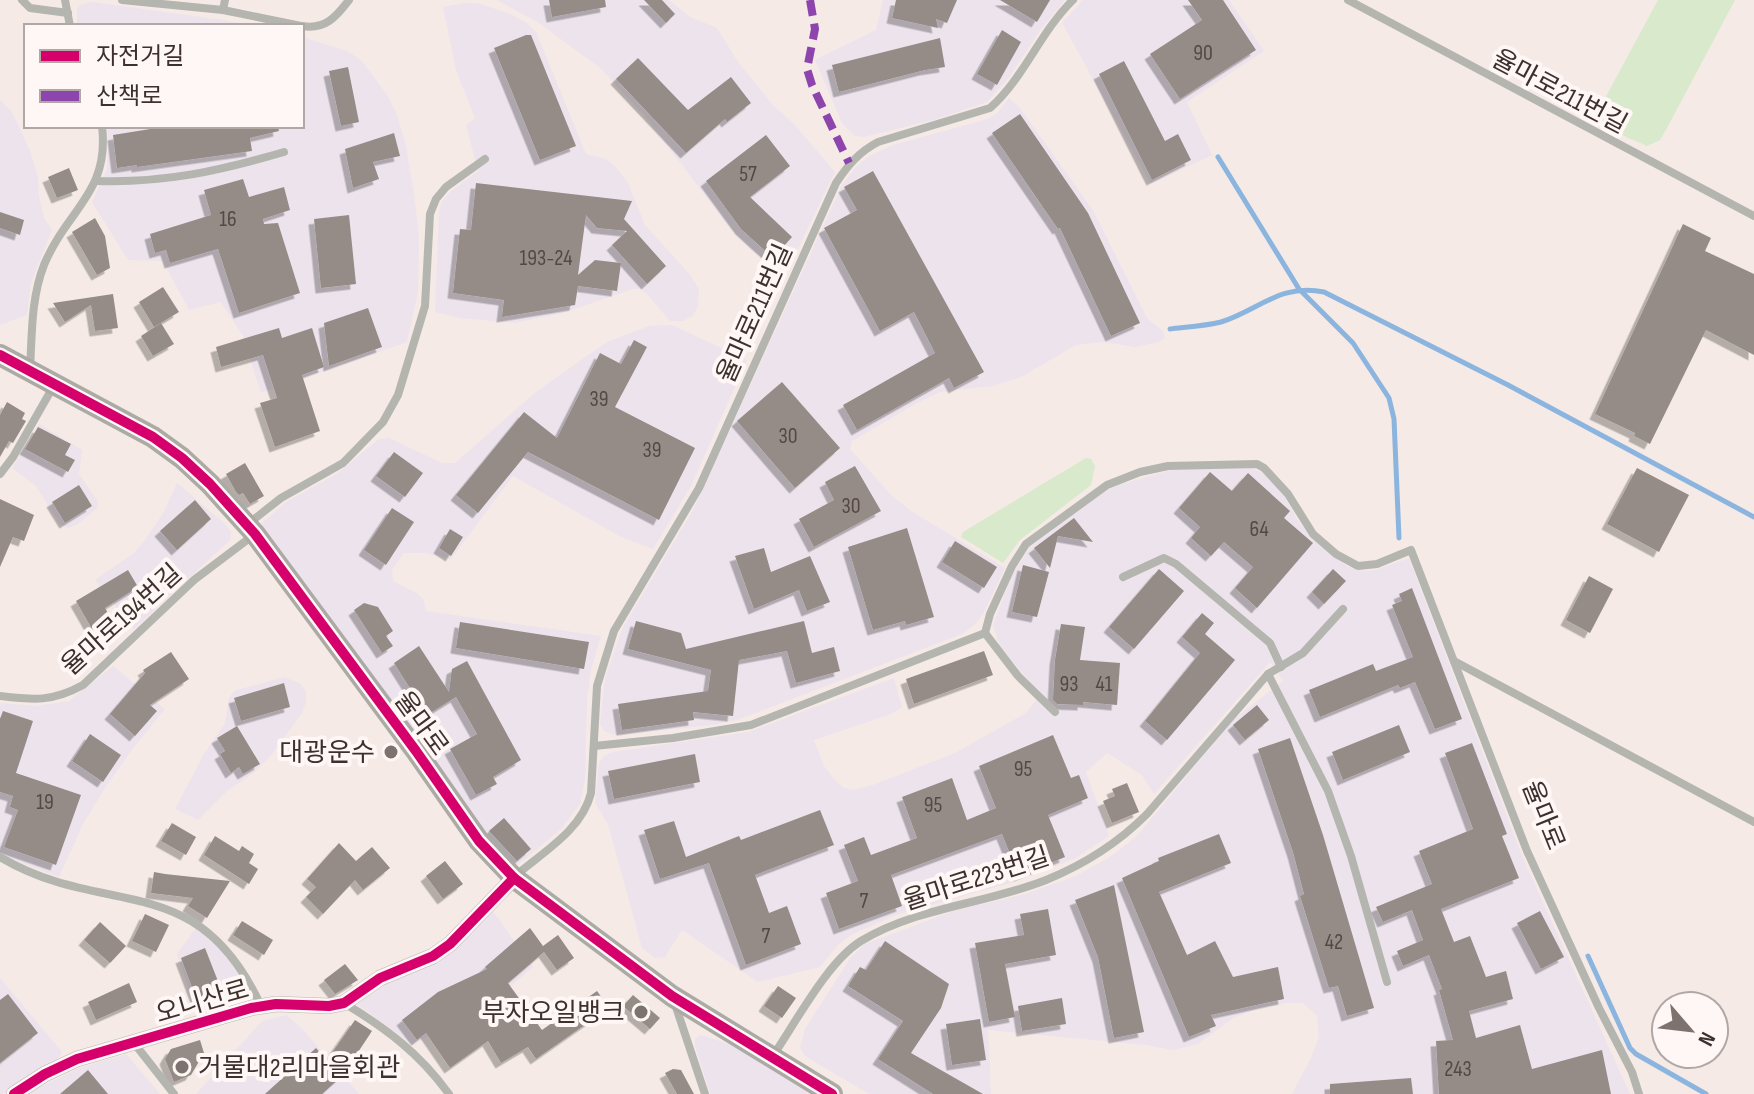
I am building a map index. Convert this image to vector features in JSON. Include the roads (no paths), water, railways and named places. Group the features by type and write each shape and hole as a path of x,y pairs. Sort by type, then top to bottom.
{"street":[{"name":"율마로","path":"0,355 121,418 182,458 251,529 497,863 672,996 832,1094"},
{"path":"344,1003 380,978 409,967 450,944 514,878"},
{"name":"오니산로","path":"14,1094 45,1074 77,1059 262,1006 329,1006 344,1003"}],"lane":[{"path":"22,0 30,8 68,13"},
{"path":"65,0 70,24"},
{"path":"122,0 223,10 292,24"},
{"path":"223,10 225,0"},
{"path":"304,26 315,28 326,24 349,0"},
{"name":"율마로211번길","path":"514,878 581,819 591,793 597,686 614,631 699,488 781,299 836,183 849,163 878,142 990,108 1002,98 1073,0"},
{"name":"율마로211번길","path":"1348,0 1754,216"},
{"path":"30,370 35,297 43,267 58,237 97,181 104,142 102,128"},
{"path":"97,181 163,181 201,175 284,152"},
{"path":"251,529 281,498 343,463 383,422 398,395 425,306 430,214 436,199 446,187 485,159"},
{"path":"0,474 55,383"},
{"name":"율마로","path":"985,633 990,614 1012,566 1026,544 1107,485 1140,472 1168,466 1249,463 1264,468 1288,494 1313,534 1336,554 1358,566 1377,564 1411,550 1527,851 1632,1072 1639,1094"},
{"name":"율마로194번길","path":"0,696 40,700 65,695 83,685 251,529"},
{"path":"1123,577 1164,558 1176,564 1270,643 1281,667"},
{"name":"율마로223번길","path":"772,1058 839,959 861,941 941,909 1045,880 1094,855 1126,834 1147,814 1268,674 1303,653 1343,609"},
{"path":"594,746 673,738 751,725 985,633 1018,676 1055,712"},
{"path":"1454,661 1754,822"},
{"path":"1268,674 1328,791 1351,856 1387,982"},
{"name":"오니산로","path":"0,857 36,875 160,905 186,916 209,931 231,953 249,978 262,1006"},
{"path":"672,996 705,1094"},
{"path":"344,1003 412,1050 449,1094"},
{"name":"오니산로","path":"134,1043 174,1094"}],"waterway":[{"path":"1218,157 1299,289 1353,343 1389,398 1394,419 1399,538"},
{"path":"1170,329 1221,322 1282,294 1308,290 1324,292 1508,385 1754,517"},
{"path":"1588,956 1630,1048 1706,1094"}],"place":[{"name":"대광운수","path":"391,752"},
{"name":"부자오일뱅크","path":"641,1012"},
{"name":"거물대2리마을회관","path":"182,1067"}]}
